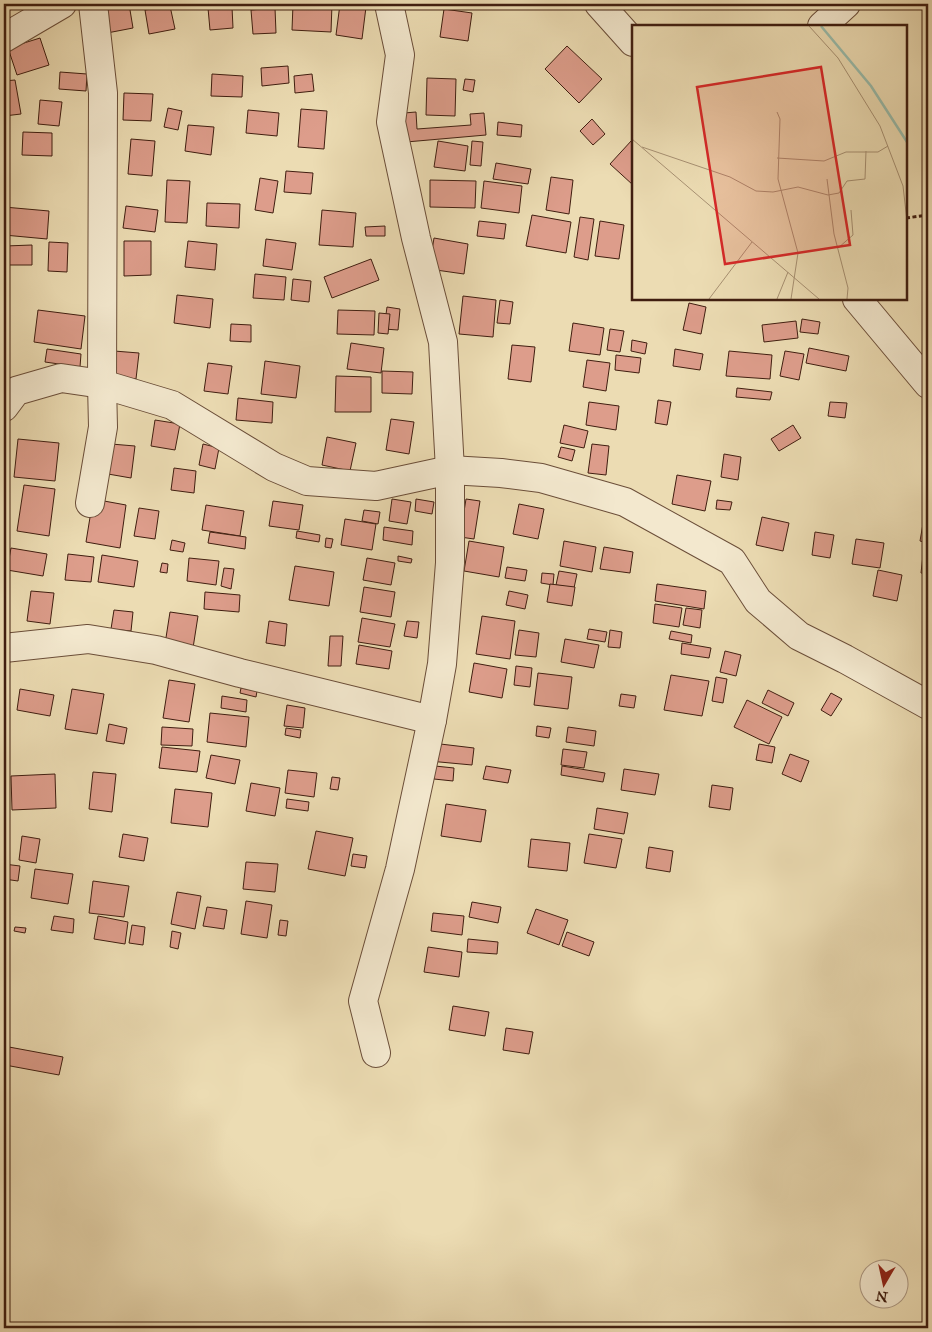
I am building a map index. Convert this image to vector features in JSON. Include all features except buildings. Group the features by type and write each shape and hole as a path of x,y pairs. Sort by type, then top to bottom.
{"street":[{"path":"4,38 62,4"},
{"path":"90,503 103,427 103,93 93,4"},
{"path":"376,1053 363,1001 400,869 432,720 442,664 450,563 450,470 443,342 416,238 392,122 400,55 389,4"},
{"path":"599,4 632,41"},
{"path":"823,25 846,4"},
{"path":"858,300 928,384"},
{"path":"4,407 16,392 61,378 102,384 172,405 274,467 307,481 376,486 450,470 502,473 541,478 625,502 732,561 758,601 799,636 928,704"},
{"path":"4,648 88,639 156,650 240,673 432,720"}],"path":[{"path":"907,218 928,215"}]}
